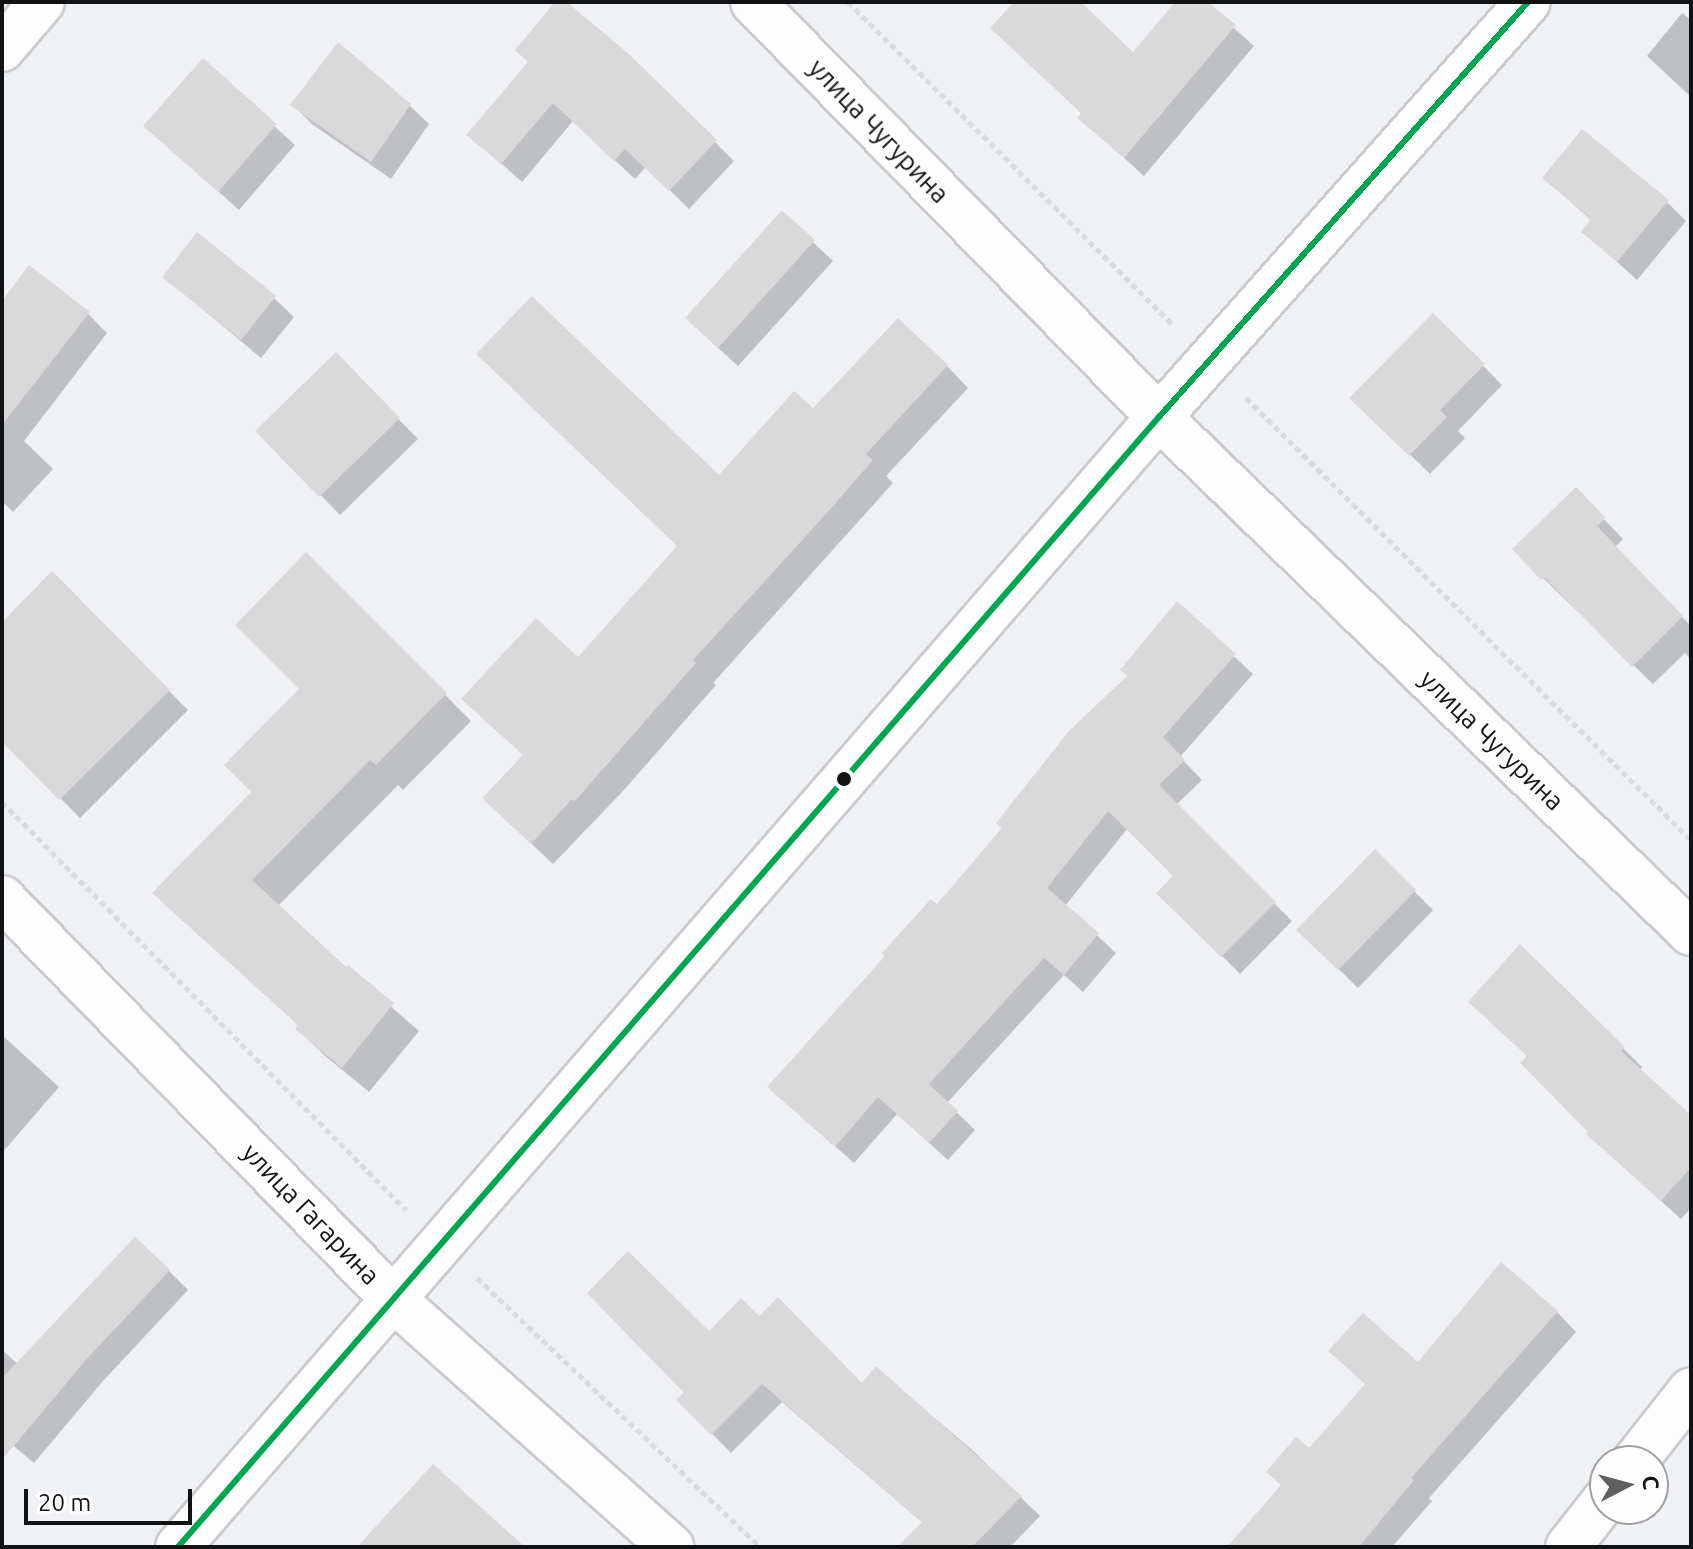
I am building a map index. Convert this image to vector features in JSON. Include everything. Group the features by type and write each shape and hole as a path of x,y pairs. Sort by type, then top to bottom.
{"street":[{"path":"2,49 42,2"},
{"name":"улица Чугурина","path":"753,2 1159,417 1691,933"},
{"path":"178,1547 1159,417 1528,2"},
{"name":"улица Гагарина","path":"2,898 393,1299 671,1547"},
{"path":"1648,1445 1691,1390"},
{"path":"1568,1547 1589,1520"}],"path":[{"path":"848,2 1691,840"},
{"path":"2,802 441,1244 760,1547"}],"building":[{"path":"555,2 567,2 630,55 717,140 669,191 625,149 614,161 553,103 501,164 466,135 528,62 515,50"},
{"path":"1014,2 1081,2 1133,52 1175,2 1208,2 1236,25 1124,158 1077,118 1081,113 990,28"},
{"path":"338,42 411,104 371,162 290,105"},
{"path":"203,58 277,124 218,192 143,126"},
{"path":"1582,129 1669,200 1617,262 1581,232 1591,219 1542,178"},
{"path":"782,210 815,240 718,348 685,318"},
{"path":"197,232 276,296 241,340 162,277"},
{"path":"29,265 90,312 2,425 2,301"},
{"path":"532,296 719,475 794,391 813,408 898,318 948,365 866,454 873,460 826,514 693,660 696,663 574,802 572,799 531,844 482,798 523,755 461,699 536,618 578,657 677,546 476,354"},
{"path":"1433,313 1485,364 1440,410 1447,417 1409,456 1349,398"},
{"path":"336,352 400,418 319,497 255,431"},
{"path":"1576,487 1606,518 1597,526 1683,616 1632,667 1544,577 1541,580 1512,549"},
{"path":"306,552 447,693 376,765 370,760 252,880 346,967 348,965 394,1003 342,1068 295,1029 298,1025 152,893 251,792 224,765 299,689 235,625"},
{"path":"52,571 170,690 59,800 2,742 2,622"},
{"path":"1177,601 1236,654 1163,737 1185,760 1159,785 1276,902 1221,957 1156,893 1173,876 1108,811 1047,888 1099,933 1064,975 1044,958 929,1084 958,1111 929,1143 878,1097 835,1147 767,1087 885,956 882,953 931,899 937,904 1002,828 996,823 1069,731 1127,676 1120,670"},
{"path":"1375,849 1416,890 1338,970 1296,930"},
{"path":"1520,944 1625,1047 1621,1051 1691,1115 1691,1167 1661,1201 1586,1134 1588,1132 1520,1063 1527,1056 1468,1002"},
{"path":"135,1237 170,1270 84,1362 2,1460 2,1378"},
{"path":"628,1251 709,1331 741,1298 759,1316 778,1297 862,1383 876,1366 1022,1496 972,1547 897,1547 922,1522 762,1384 711,1435 676,1400 684,1393 587,1293"},
{"path":"1501,1262 1558,1311 1411,1478 1414,1480 1359,1547 1227,1547 1281,1485 1266,1472 1296,1437 1309,1448 1365,1384 1328,1351 1363,1313 1418,1362"},
{"path":"433,1464 525,1547 357,1547"}],"transit line":[{"path":"178,1547 1159,417 1528,2"}]}
